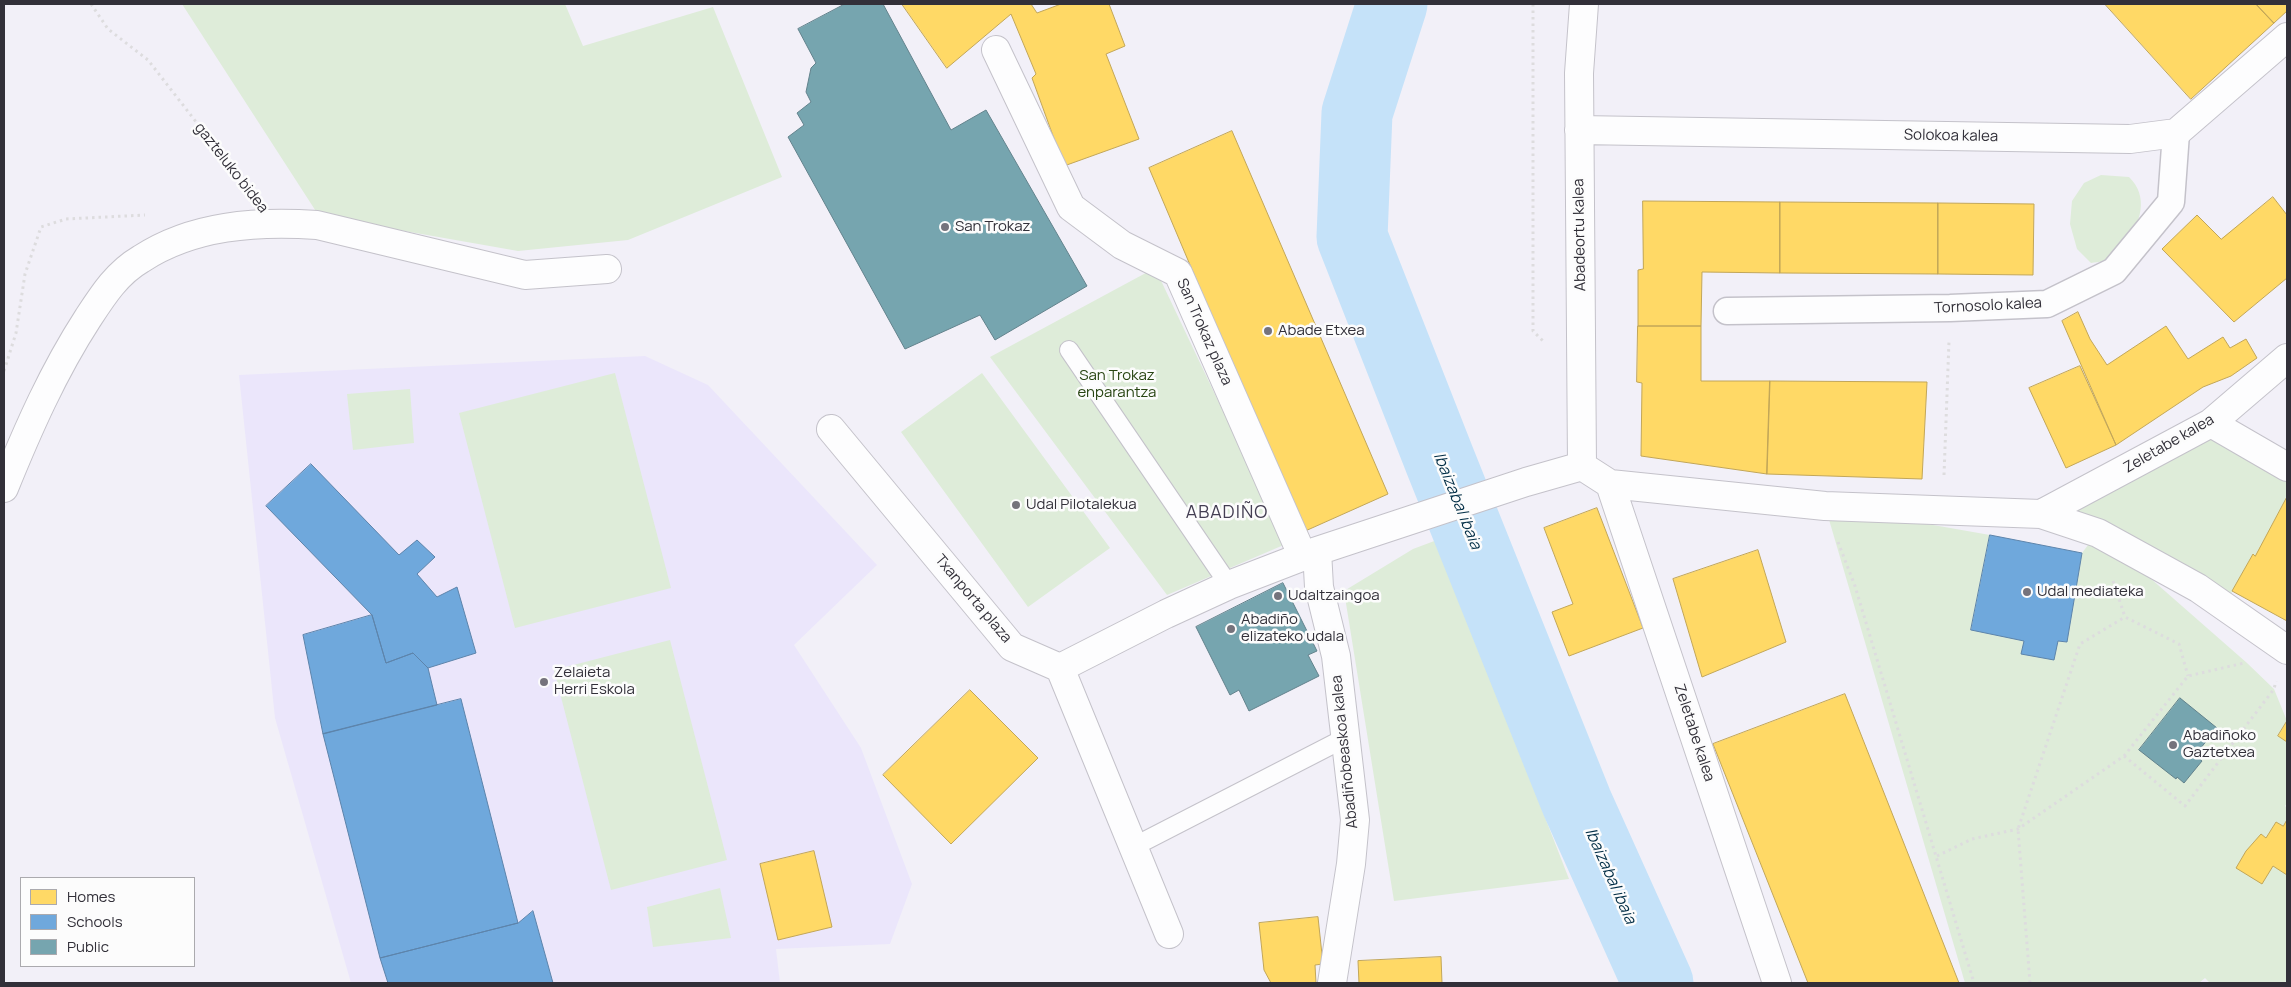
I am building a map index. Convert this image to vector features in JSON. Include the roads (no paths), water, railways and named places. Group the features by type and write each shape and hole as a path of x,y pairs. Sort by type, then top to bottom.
{"street":[{"name":"Abadeortu kalea","path":"1582,466 1579,73 1584,4"},
{"path":"2176,134 2287,37"},
{"name":"San Trokaz plaza","path":"996,50 1071,207 1122,246 1178,273 1310,554"},
{"name":"Solokoa kalea","path":"1579,130 2130,139 2176,134"},
{"name":"Tornosolo kalea","path":"1727,311 1950,308 2047,304 2114,271 2171,202 2176,134"},
{"path":"4,488 39,403 74,339 109,286 139,259 166,245 219,227 276,223 317,225 525,275 607,269"},
{"name":"Zeletabe kalea","path":"2041,514 2211,423 2287,358"},
{"path":"2211,423 2287,467"},
{"name":"Txanporta plaza","path":"831,429 1012,647 1060,668"},
{"path":"1169,934 1060,668 1166,614 1229,585 1310,554 1526,482 1582,466"},
{"name":"Zeletabe kalea","path":"1582,466 1610,484 1825,506 2041,514 2098,533 2198,588 2286,646"},
{"name":"Zeletabe kalea","path":"1610,484 1778,983"},
{"name":"Abadiñobeaskoa kalea","path":"1310,554 1336,656 1355,820 1351,864 1332,983"}],"lane":[{"path":"1069,350 1229,585"},
{"path":"1133,847 1346,738"}],"waterway":[{"name":"Ibaizabal ibaia","path":"1392,4 1357,113 1352,237 1577,803 1658,983"}],"place":[{"name":"San Trokaz","path":"945,227"},
{"name":"Abade Etxea","path":"1268,331"},
{"name":"Udal Pilotalekua","path":"1016,505"},
{"name":"Udal mediateka","path":"2027,592"},
{"name":"Udaltzaingoa","path":"1278,596"},
{"name":"Abadiño elizateko udala","path":"1231,629"},
{"name":"Zelaieta Herri Eskola","path":"544,682"},
{"name":"Abadiñoko Gaztetxea","path":"2173,745"}],"district":[{"name":"ABADIÑO","path":"1227,513"}],"park label":[{"name":"San Trokaz enparantza","path":"1117,384"}]}
